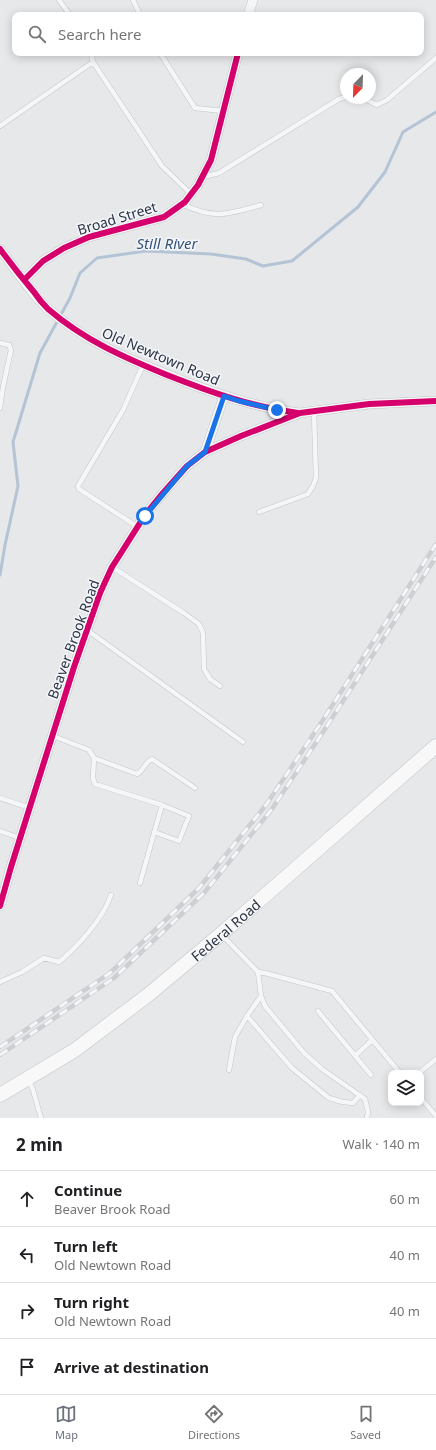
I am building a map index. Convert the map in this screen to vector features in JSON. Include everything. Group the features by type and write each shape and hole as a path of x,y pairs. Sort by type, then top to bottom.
{"main road":[{"name":"Federal Road","path":"5,1092 75,1050 148,995 221,934 436,746"}],"street":[{"path":"249,12 253,0"},
{"name":"Broad Street","path":"24,280 43,261 64,248 89,237 164,216 182,204 202,178 211,160 237,56"},
{"name":"Old Newtown Road","path":"0,249 37,296 52,312 71,327 101,346 143,365 224,396 277,410 300,413"},
{"name":"Old Newtown Road","path":"205,452 224,396"},
{"name":"Beaver Brook Road","path":"1,902 74,668 100,593 112,567 138,527 163,493 187,466 205,452 300,413 369,404 436,401"}],"lane":[{"path":"59,0 68,12"},
{"path":"133,0 139,12"},
{"path":"92,56 93,62 162,166 191,194"},
{"path":"162,56 196,108 223,111"},
{"path":"375,104 377,105 387,100 436,58"},
{"path":"0,126 93,62"},
{"path":"202,178 219,173 340,99"},
{"path":"182,204 198,211 213,214 230,214 261,205"},
{"path":"0,343 9,345 11,350 0,408"},
{"path":"138,527 79,489 78,486 123,410 143,365"},
{"path":"259,512 308,494 313,486 316,478 314,412"},
{"path":"112,567 199,624 203,634 204,669 210,679 220,686"},
{"path":"87,630 243,742"},
{"path":"53,736 89,750 94,758 93,778 95,784 162,805 189,816 179,841 154,832"},
{"path":"94,758 137,774 141,772 148,761 152,759 195,788"},
{"path":"0,798 30,808"},
{"path":"140,883 162,805"},
{"path":"0,831 20,838"},
{"path":"0,982 22,972 44,958 59,962 81,942 108,902 111,894"},
{"path":"221,934 258,972 332,991 397,1070"},
{"path":"258,972 260,996 265,1006 304,1053 322,1069 365,1099 368,1112 367,1118"},
{"path":"229,1070 235,1037 260,996"},
{"path":"318,1011 371,1075"},
{"path":"247,1016 292,1068 329,1098 353,1103 360,1095"},
{"path":"355,1056 372,1040"},
{"path":"423,1070 436,1059"},
{"path":"28,1079 33,1090 41,1118"},
{"path":"424,1102 436,1116"}],"waterway":[{"name":"Still River","path":"0,575 18,486 13,442 40,353 70,298 80,273 97,258 146,251 211,254 246,259 263,266 292,261 358,207 385,172 403,132 436,112"}],"railway":[{"path":"0,1047 110,973 199,888 266,805 319,726 436,544"},
{"path":"0,1055 114,978 204,893 272,809 436,557"}],"cycle path":[{"path":"24,280 43,261 64,248 89,237 164,217 185,202 198,185 211,160 237,56"},
{"path":"0,249 48,309 76,330 104,347 151,368 215,393 264,407 298,413"},
{"path":"0,906 74,667 100,593 112,567 145,515 163,493 187,466 205,452 300,413 369,404 436,401"}],"route":[{"path":"145,516 187,466 205,452 224,396 277,410"}]}
